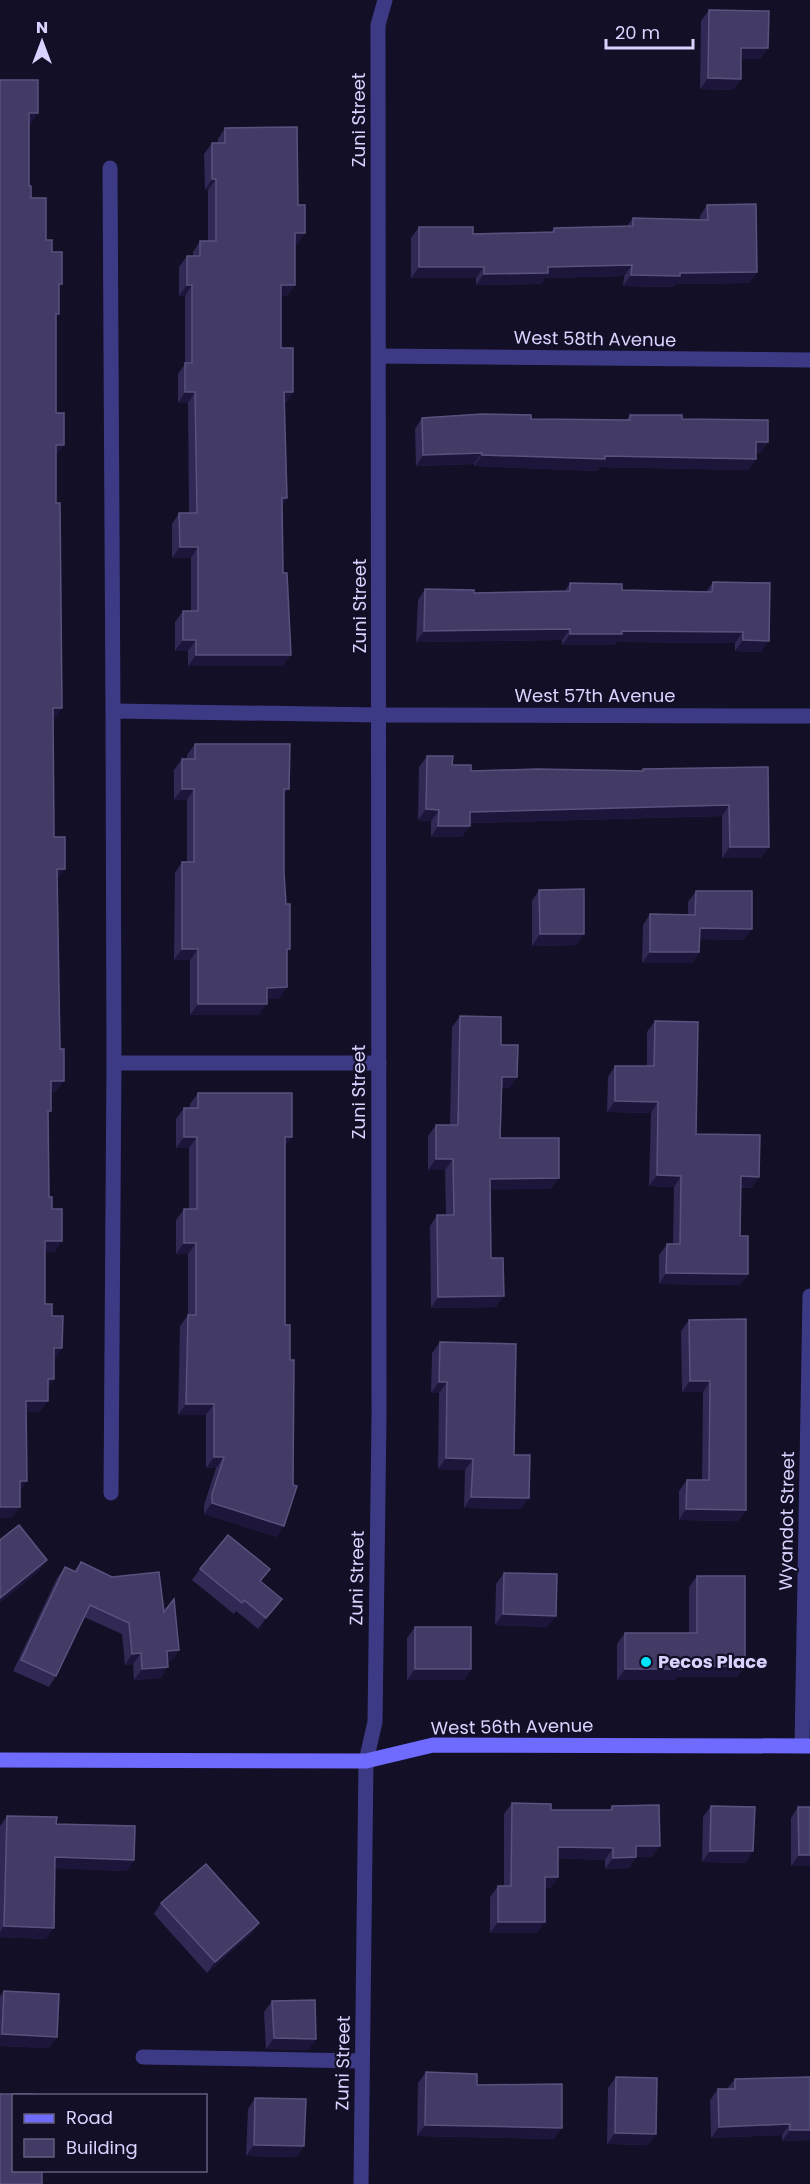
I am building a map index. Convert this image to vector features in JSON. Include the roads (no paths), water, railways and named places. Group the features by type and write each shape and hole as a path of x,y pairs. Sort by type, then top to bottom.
{"street":[{"name":"Zuni Street","path":"360,2184 366,1761 375,1722 379,1063 378,25 385,0"},
{"path":"110,168 114,1063 111,1492"},
{"name":"West 58th Avenue","path":"380,356 810,360"},
{"name":"West 57th Avenue","path":"113,711 379,715 810,716"},
{"path":"114,1063 379,1063"},
{"name":"Wyandot Street","path":"806,1746 810,1296"},
{"name":"West 56th Avenue","path":"0,1761 366,1761 433,1745 806,1746"},
{"path":"143,2056 362,2061"}],"place":[{"name":"Pecos Place","path":"646,1662"}]}
